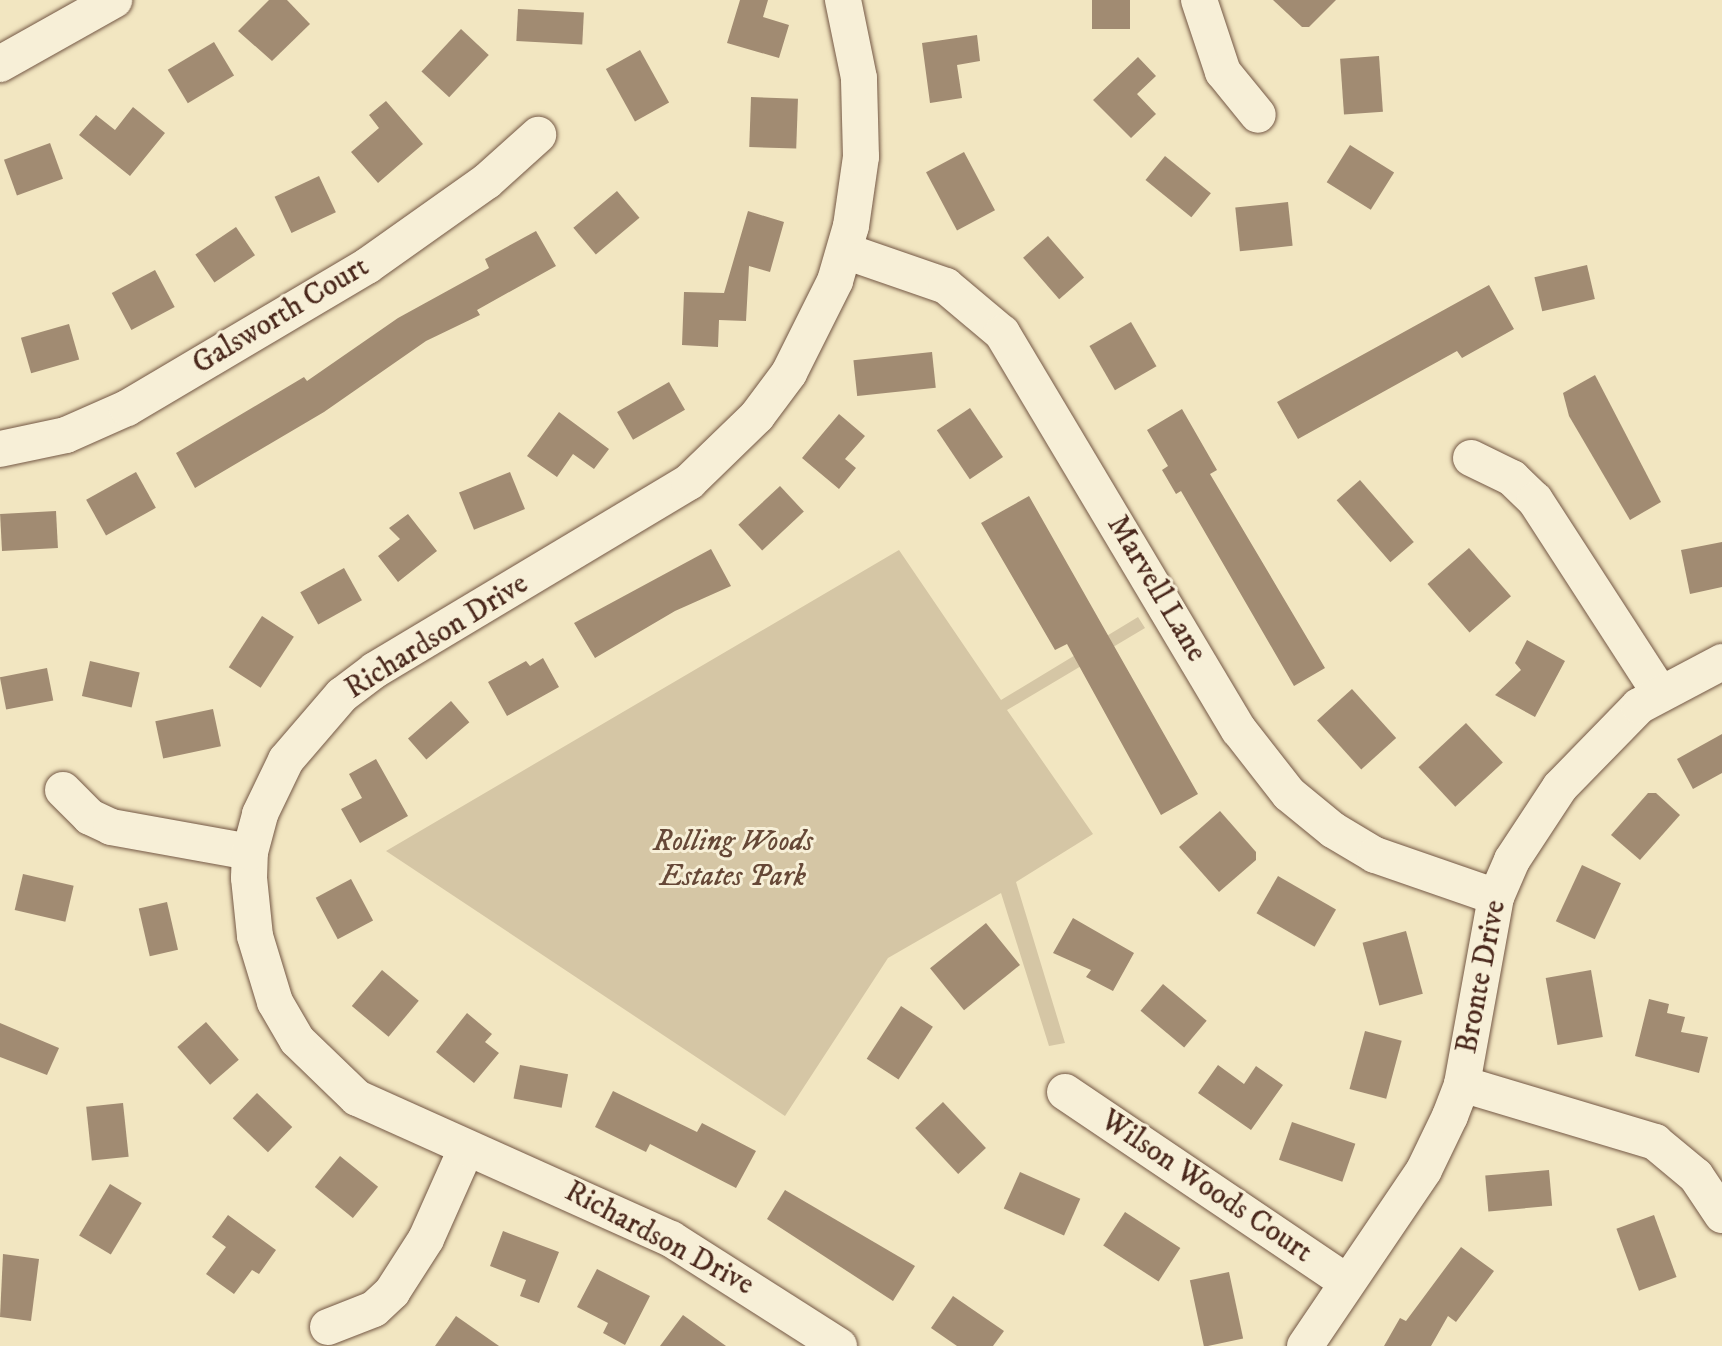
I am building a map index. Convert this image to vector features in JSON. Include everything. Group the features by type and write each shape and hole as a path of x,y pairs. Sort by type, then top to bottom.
{"street":[{"path":"0,64 114,0"},
{"name":"Richardson Drive","path":"839,1346 671,1239 553,1182 466,1149 357,1098 297,1040 261,962 250,852 260,814 286,760 342,695 375,670 653,507 720,456 789,373 812,334 845,251 862,122 859,78 843,0"},
{"path":"1199,0 1223,72 1258,115"},
{"name":"Galsworth Court","path":"0,449 66,435 127,408 367,266 475,190 538,135"},
{"name":"Marvell Lane","path":"845,251 946,286 1002,333 1239,730 1289,794 1333,830 1375,855 1496,897"},
{"path":"1471,458 1512,478 1535,500 1659,692"},
{"name":"Bronte Drive","path":"1305,1346 1424,1170 1462,1084 1496,897 1512,860 1560,787 1659,692 1722,662"},
{"path":"63,790 90,817 111,827 250,852"},
{"path":"1462,1084 1655,1142 1696,1176 1722,1215"},
{"name":"Wilson Woods Court","path":"1065,1092 1347,1282"},
{"path":"328,1327 374,1309 392,1292 426,1239 466,1149"}],"green space":[{"name":"Rolling Woods Estates Park","path":"899,550 1001,700 1138,617 1145,628 1007,710 1093,834 1016,882 1065,1043 1049,1046 1001,893 888,958 785,1116 386,851"}],"building":[{"path":"269,0 287,0 310,24 272,61 238,31"},
{"path":"740,0 768,0 763,17 789,25 779,58 727,43"},
{"path":"1092,0 1130,0 1130,29 1092,29"},
{"path":"1273,0 1336,0 1309,27 1302,27"},
{"path":"518,9 584,12 582,44 516,41"},
{"path":"461,29 489,55 449,97 421,71"},
{"path":"977,35 980,61 957,65 962,98 930,103 922,43"},
{"path":"214,42 234,75 188,103 168,70"},
{"path":"640,50 669,102 635,121 606,69"},
{"path":"1379,56 1383,112 1344,115 1340,59"},
{"path":"1138,57 1156,76 1137,94 1156,114 1131,138 1093,100"},
{"path":"751,97 798,99 796,149 749,147"},
{"path":"386,101 423,144 378,183 351,152 379,128 369,115"},
{"path":"133,107 165,133 130,176 79,135 96,115 115,130"},
{"path":"50,143 63,179 17,195 4,160"},
{"path":"1350,145 1394,173 1371,210 1327,182"},
{"path":"964,152 995,210 957,230 926,172"},
{"path":"1165,156 1211,193 1191,217 1145,180"},
{"path":"319,176 336,212 291,233 275,197"},
{"path":"617,191 639,218 596,254 573,228"},
{"path":"1288,202 1293,246 1240,251 1235,208"},
{"path":"748,211 784,222 770,272 749,266 746,321 719,320 718,347 682,345 684,292 724,293"},
{"path":"236,227 255,255 214,283 195,254"},
{"path":"536,231 556,266 477,310 480,315 426,341 324,412 195,488 176,453 304,377 307,381 398,318 489,268 485,259"},
{"path":"1048,236 1084,278 1059,299 1023,258"},
{"path":"1587,265 1595,299 1542,311 1534,277"},
{"path":"155,270 175,307 131,330 112,293"},
{"path":"1489,285 1514,329 1462,358 1457,351 1298,439 1277,402"},
{"path":"1131,322 1156,366 1115,390 1089,346"},
{"path":"69,324 79,360 31,373 21,338"},
{"path":"932,352 936,388 857,396 853,360"},
{"path":"1595,375 1661,502 1630,520 1569,416 1563,393"},
{"path":"669,382 685,410 633,440 617,412"},
{"path":"970,408 1003,457 970,479 937,430"},
{"path":"1182,409 1217,470 1210,474 1325,668 1294,686 1181,491 1176,494 1162,470 1168,466 1147,430"},
{"path":"559,412 609,449 594,469 573,454 557,477 527,456"},
{"path":"839,414 865,436 845,459 856,468 839,489 802,458"},
{"path":"136,472 156,508 106,535 86,500"},
{"path":"510,472 525,509 474,530 459,493"},
{"path":"1360,480 1414,542 1390,562 1337,500"},
{"path":"780,486 804,512 762,550 738,525"},
{"path":"1029,496 1198,794 1161,815 1067,644 1055,650 981,523"},
{"path":"56,511 58,548 2,551 0,514"},
{"path":"408,514 437,551 398,582 378,556 400,539 389,528"},
{"path":"1722,542 1722,587 1690,594 1681,550"},
{"path":"1469,548 1511,596 1469,632 1427,584"},
{"path":"711,549 731,586 675,611 595,658 574,623"},
{"path":"344,568 362,600 318,625 300,592"},
{"path":"262,616 294,637 261,688 229,667"},
{"path":"1527,640 1565,661 1535,717 1495,695 1521,670 1515,663"},
{"path":"543,658 559,687 507,716 488,682 526,661 530,666"},
{"path":"90,661 140,672 132,708 82,696"},
{"path":"47,668 53,700 6,710 0,677"},
{"path":"1352,689 1396,738 1361,769 1317,720"},
{"path":"451,701 469,722 426,760 408,738"},
{"path":"213,709 221,746 163,758 155,721"},
{"path":"1466,723 1503,762 1455,807 1418,767"},
{"path":"1722,734 1722,773 1693,789 1677,759"},
{"path":"376,759 408,816 360,843 341,809 362,798 349,774"},
{"path":"1648,793 1656,793 1680,815 1640,860 1611,835"},
{"path":"1220,811 1256,852 1256,860 1219,892 1179,847"},
{"path":"1582,865 1621,883 1595,939 1556,921"},
{"path":"23,874 74,886 65,922 15,910"},
{"path":"1278,876 1336,909 1315,947 1256,913"},
{"path":"351,879 373,920 338,939 316,898"},
{"path":"167,902 178,950 150,956 139,909"},
{"path":"1073,918 1134,953 1113,991 1086,977 1091,970 1053,953"},
{"path":"986,923 1020,965 964,1010 930,968"},
{"path":"1406,931 1423,994 1379,1005 1363,943"},
{"path":"382,970 419,1001 389,1037 352,1006"},
{"path":"1591,970 1603,1037 1558,1045 1546,978"},
{"path":"1163,984 1207,1021 1184,1047 1141,1011"},
{"path":"1649,999 1669,1004 1667,1013 1685,1017 1681,1032 1708,1037 1699,1073 1635,1056"},
{"path":"901,1006 933,1027 899,1080 867,1059"},
{"path":"467,1013 492,1034 485,1042 499,1053 474,1083 436,1052"},
{"path":"206,1022 239,1060 210,1085 177,1047"},
{"path":"0,1023 59,1048 47,1075 0,1057"},
{"path":"1365,1031 1402,1041 1386,1099 1349,1089"},
{"path":"520,1065 568,1074 562,1108 514,1098"},
{"path":"1218,1065 1244,1084 1256,1066 1283,1085 1251,1130 1198,1093"},
{"path":"613,1091 697,1132 702,1123 756,1151 736,1188 650,1144 646,1152 595,1127"},
{"path":"257,1093 292,1127 268,1152 233,1118"},
{"path":"943,1102 986,1148 958,1174 915,1128"},
{"path":"123,1103 129,1157 92,1161 86,1107"},
{"path":"1292,1122 1355,1144 1342,1182 1279,1160"},
{"path":"340,1156 378,1187 353,1218 315,1187"},
{"path":"1549,1170 1552,1206 1488,1211 1485,1176"},
{"path":"1020,1172 1080,1199 1064,1235 1004,1209"},
{"path":"110,1184 142,1203 111,1254 79,1235"},
{"path":"785,1190 915,1266 893,1301 767,1219"},
{"path":"1125,1212 1180,1248 1159,1281 1103,1246"},
{"path":"228,1215 276,1250 259,1274 252,1270 234,1294 206,1274 226,1247 212,1237"},
{"path":"1654,1215 1677,1277 1639,1291 1616,1229"},
{"path":"503,1231 559,1252 539,1303 520,1296 526,1280 490,1266"},
{"path":"1461,1247 1494,1271 1456,1322 1448,1316 1431,1346 1384,1346 1400,1318 1406,1321"},
{"path":"3,1254 39,1259 31,1321 0,1317"},
{"path":"597,1269 650,1296 625,1345 603,1333 608,1323 577,1307"},
{"path":"1229,1272 1243,1339 1204,1346 1190,1280"},
{"path":"953,1296 1004,1331 993,1346 957,1346 931,1328"},
{"path":"683,1315 726,1346 660,1346"},
{"path":"456,1316 499,1346 435,1346"}]}
